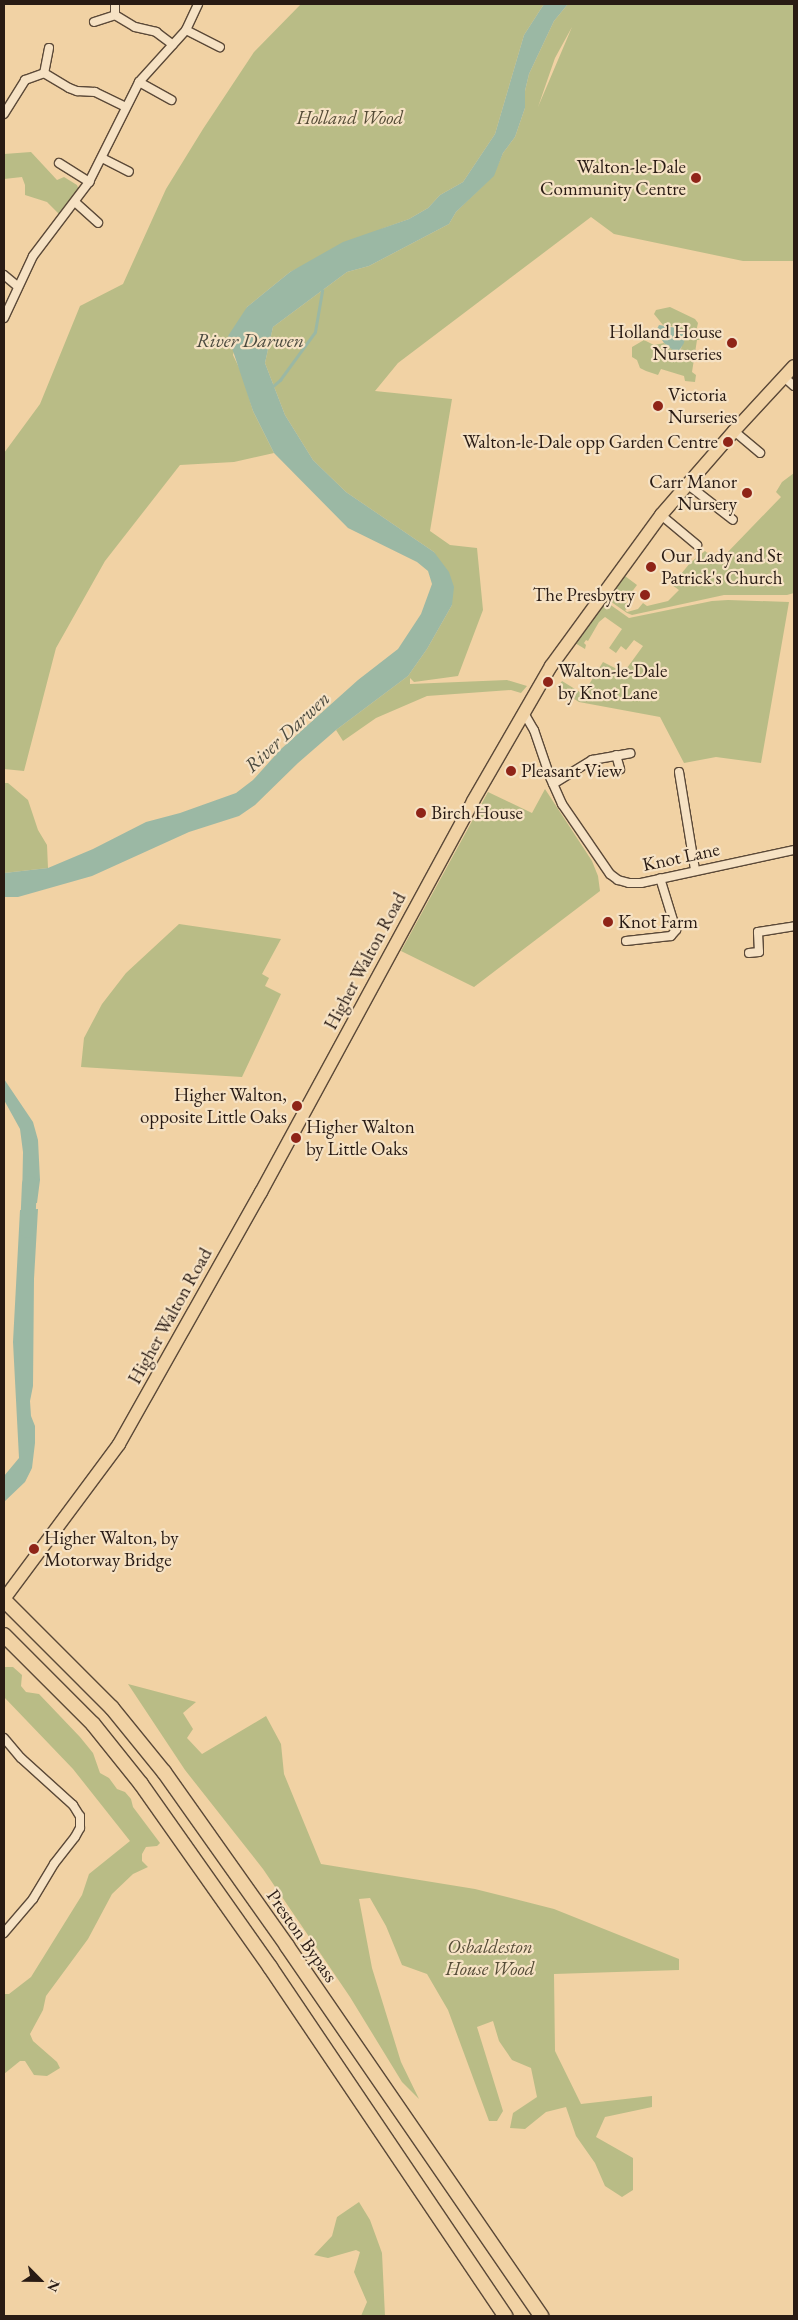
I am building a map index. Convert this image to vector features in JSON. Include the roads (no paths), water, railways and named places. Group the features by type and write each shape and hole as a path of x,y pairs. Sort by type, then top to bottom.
{"highway":[{"name":"Preston Bypass","path":"4,1600 112,1708 175,1788 287,1946 541,2316"},
{"path":"4,1635 93,1724 141,1784 270,1967 505,2316"}],"main road":[{"name":"Higher Walton Road","path":"4,1600 119,1444 261,1192 473,801 568,642 662,515 734,431 794,366"}],"street":[{"path":"115,4 115,15"},
{"path":"4,318 17,286 33,256 89,182 139,82 186,30 198,4"},
{"path":"94,22 115,15 135,27 156,32 173,45"},
{"path":"186,30 220,47"},
{"path":"44,73 49,48"},
{"path":"44,73 69,88 77,91 95,92 126,107"},
{"path":"4,114 25,80 44,73"},
{"path":"139,82 171,100"},
{"path":"102,158 129,172"},
{"path":"58,164 89,182"},
{"path":"75,202 98,223"},
{"path":"4,275 17,286"},
{"path":"784,377 794,386"},
{"path":"734,431 760,453"},
{"path":"688,484 733,520"},
{"path":"662,515 697,545"},
{"name":"Knot Lane","path":"524,713 534,730 562,804 610,874 629,883 794,850"},
{"path":"553,784 592,760 630,753"},
{"path":"616,755 620,769"},
{"path":"679,772 695,870"},
{"path":"626,940 671,936 676,930 660,878"},
{"path":"748,953 759,952 758,932 794,926"},
{"path":"4,1738 21,1758 73,1805 80,1816 80,1828 75,1837 59,1856 33,1899 4,1933"}],"water":[{"path":"544,4 568,4 554,21 529,74 525,91 525,108 515,137 503,153 494,176 456,212 449,224 369,266 347,272 273,327 265,363 285,415 313,460 346,492 434,552 449,572 454,587 452,605 427,649 408,676 336,730 298,763 255,805 239,816 189,832 92,876 18,897 4,897 4,873 48,868 93,849 146,822 180,813 236,793 253,780 281,749 358,680 398,649 421,614 432,584 428,571 417,562 348,528 274,453 253,411 228,336 247,307 290,272 343,242 409,219 428,208 440,195 463,182 495,134 524,35"},
{"path":"659,325 683,329 685,334 684,343 679,351 674,351 664,343 656,331"},
{"path":"4,1079 33,1122 38,1140 40,1180 37,1203 22,1203 23,1152 20,1129 4,1100"},
{"path":"38,1209 34,1279 33,1386 30,1401 31,1416 35,1426 35,1443 32,1468 25,1482 4,1502 4,1476 19,1458 13,1342 20,1210"}],"waterway":[{"path":"272,387 280,380 315,332 322,291"},
{"name":"River Darwen","path":"27,1230 29,1183"}],"place":[{"name":"Walton-le-Dale Community Centre","path":"696,178"},
{"name":"Holland House Nurseries","path":"732,343"},
{"name":"Victoria Nurseries","path":"658,406"},
{"name":"Walton-le-Dale opp Garden Centre","path":"728,442"},
{"name":"Carr Manor Nursery","path":"747,493"},
{"name":"Our Lady and St Patrick's Church","path":"651,567"},
{"name":"The Presbytry","path":"645,595"},
{"name":"Walton-le-Dale by Knot Lane","path":"548,682"},
{"name":"Pleasant View","path":"511,771"},
{"name":"Birch House","path":"421,813"},
{"name":"Knot Farm","path":"608,922"},
{"name":"Higher Walton, opposite Little Oaks","path":"297,1106"},
{"name":"Higher Walton by Little Oaks","path":"296,1138"},
{"name":"Higher Walton, by Motorway Bridge","path":"34,1549"}],"park label":[{"name":"Holland Wood","path":"350,118"},
{"name":"Osbaldeston House Wood","path":"490,1958"}]}
